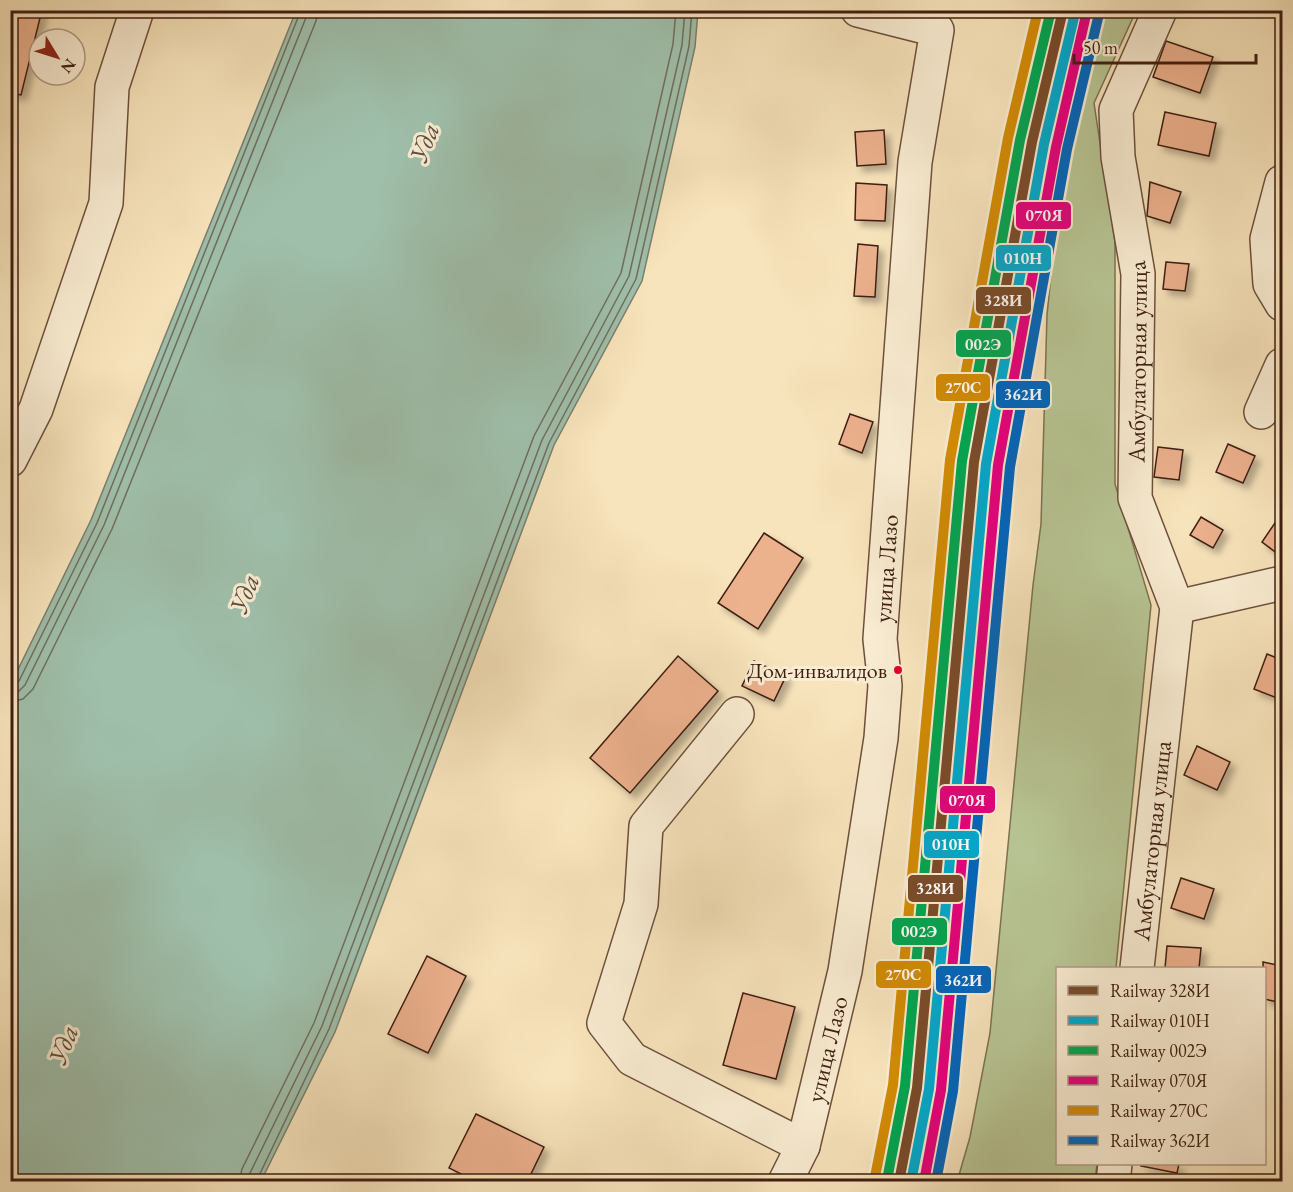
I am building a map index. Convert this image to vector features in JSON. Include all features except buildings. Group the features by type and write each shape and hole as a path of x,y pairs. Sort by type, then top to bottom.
{"street":[{"path":"10,460 36,409 106,203 112,87 137,10"},
{"name":"улица Лазо","path":"785,1182 802,1146 845,971 880,738 885,686 880,639 915,162 937,30 858,10"},
{"name":"Амбулаторная улица","path":"1137,967 1177,607 1135,498 1138,274 1118,157 1116,110 1160,10"},
{"path":"1282,182 1267,239 1270,284 1282,304"},
{"path":"1261,412 1282,365"},
{"path":"1177,607 1282,583"},
{"path":"737,714 646,826 641,904 604,1023 632,1059 802,1146"},
{"path":"1113,1182 1115,1165"}],"shaded area":[{"path":"1092,11 1136,11 1094,103 1115,242 1115,484 1151,605 1116,967 1056,967 1056,1165 1097,1165 1095,1181 957,1182 970,1137 990,1033 1033,585 1041,524 1047,315 1064,146"}],"water":[{"name":"Уда","path":"296,11 698,11 695,47 642,281 554,445 335,1032 261,1181 11,1181 11,684 91,520"}],"rail line":[{"name":"270С","path":"875,1177 893,1085 950,460 1008,138 1038,10"},
{"name":"002Э","path":"887,1180 905,1086 962,461 1020,140 1051,10"},
{"name":"328И","path":"899,1182 917,1088 974,462 1032,142 1063,10"},
{"name":"010Н","path":"911,1182 929,1089 986,464 1044,144 1075,13"},
{"name":"070Я","path":"924,1182 941,1090 998,465 1056,147 1086,15"},
{"name":"362И","path":"936,1182 953,1091 1010,467 1067,149 1098,18"}],"place":[{"name":"Дом-инвалидов","path":"898,670"}]}
